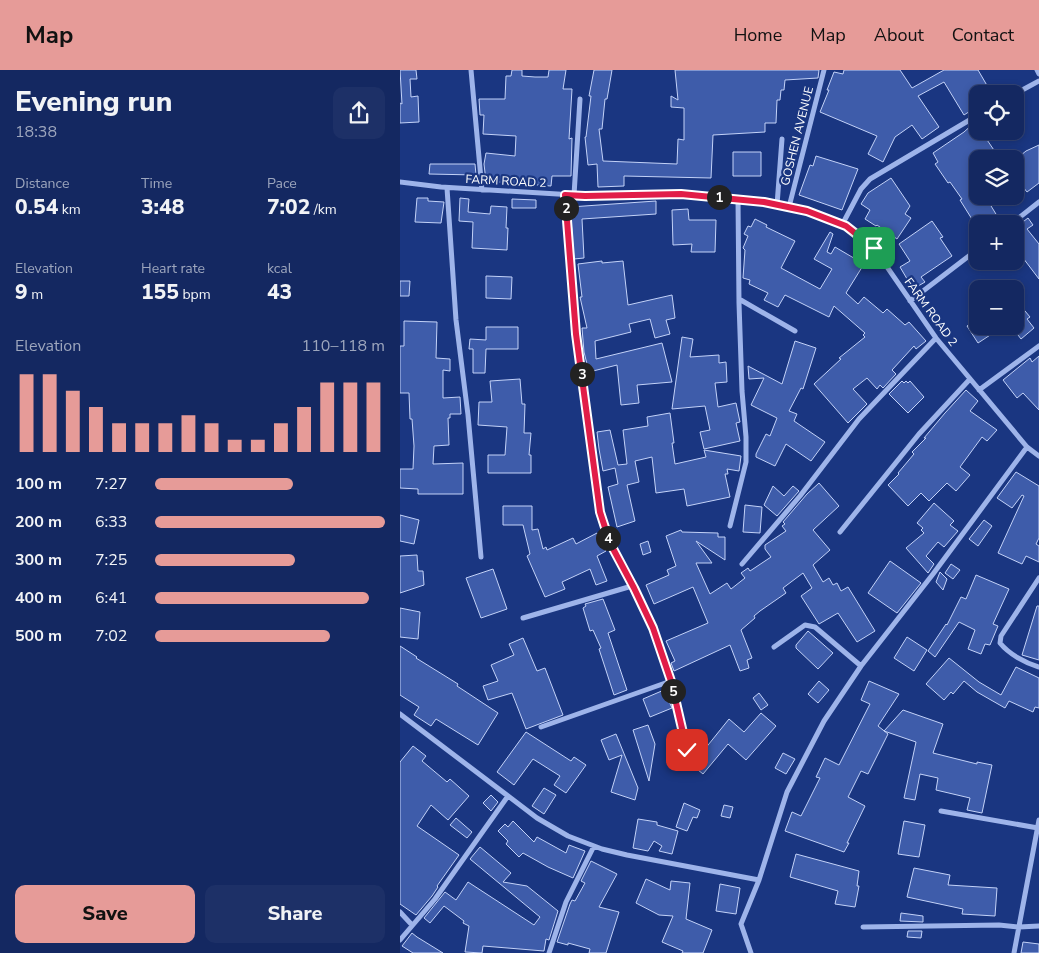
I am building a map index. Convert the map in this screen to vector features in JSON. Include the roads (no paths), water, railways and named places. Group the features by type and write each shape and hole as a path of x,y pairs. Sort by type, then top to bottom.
{"street":[{"path":"471,70 482,190"},
{"name":"GOSHEN AVENUE","path":"789,207 824,70"},
{"path":"1037,70 1039,74"},
{"path":"1024,89 1039,80"},
{"path":"574,195 580,99"},
{"path":"842,225 861,189 870,179 969,121"},
{"path":"777,205 782,139"},
{"name":"FARM ROAD 2","path":"400,182 447,188 565,195 681,194 738,199 807,211 842,225 874,248 936,338 1027,447 1039,456"},
{"path":"447,188 456,320 468,415 481,557"},
{"path":"565,195 576,334 600,512 610,543 653,628 671,681 687,750"},
{"path":"730,526 746,462 738,299 738,199"},
{"path":"1022,215 1039,202"},
{"path":"910,301 969,256"},
{"path":"738,299 794,331"},
{"path":"742,564 800,496 859,419 936,338"},
{"path":"979,390 1039,346"},
{"path":"840,532 919,434 970,379"},
{"path":"751,953 741,924 760,880 787,792 824,721 861,666 933,574 1027,447"},
{"path":"1039,578 1000,636 1000,643 1006,650 1039,667"},
{"path":"523,618 632,586"},
{"path":"774,647 806,625 815,627 861,666"},
{"path":"541,727 671,681"},
{"path":"400,714 537,818 568,836 594,846 627,855 760,880"},
{"path":"400,940 435,899 508,796"},
{"path":"941,811 1038,828"},
{"path":"1014,953 1039,820"},
{"path":"549,953 566,902 594,846"},
{"path":"400,912 412,925"},
{"path":"863,927 1039,926"}]}
